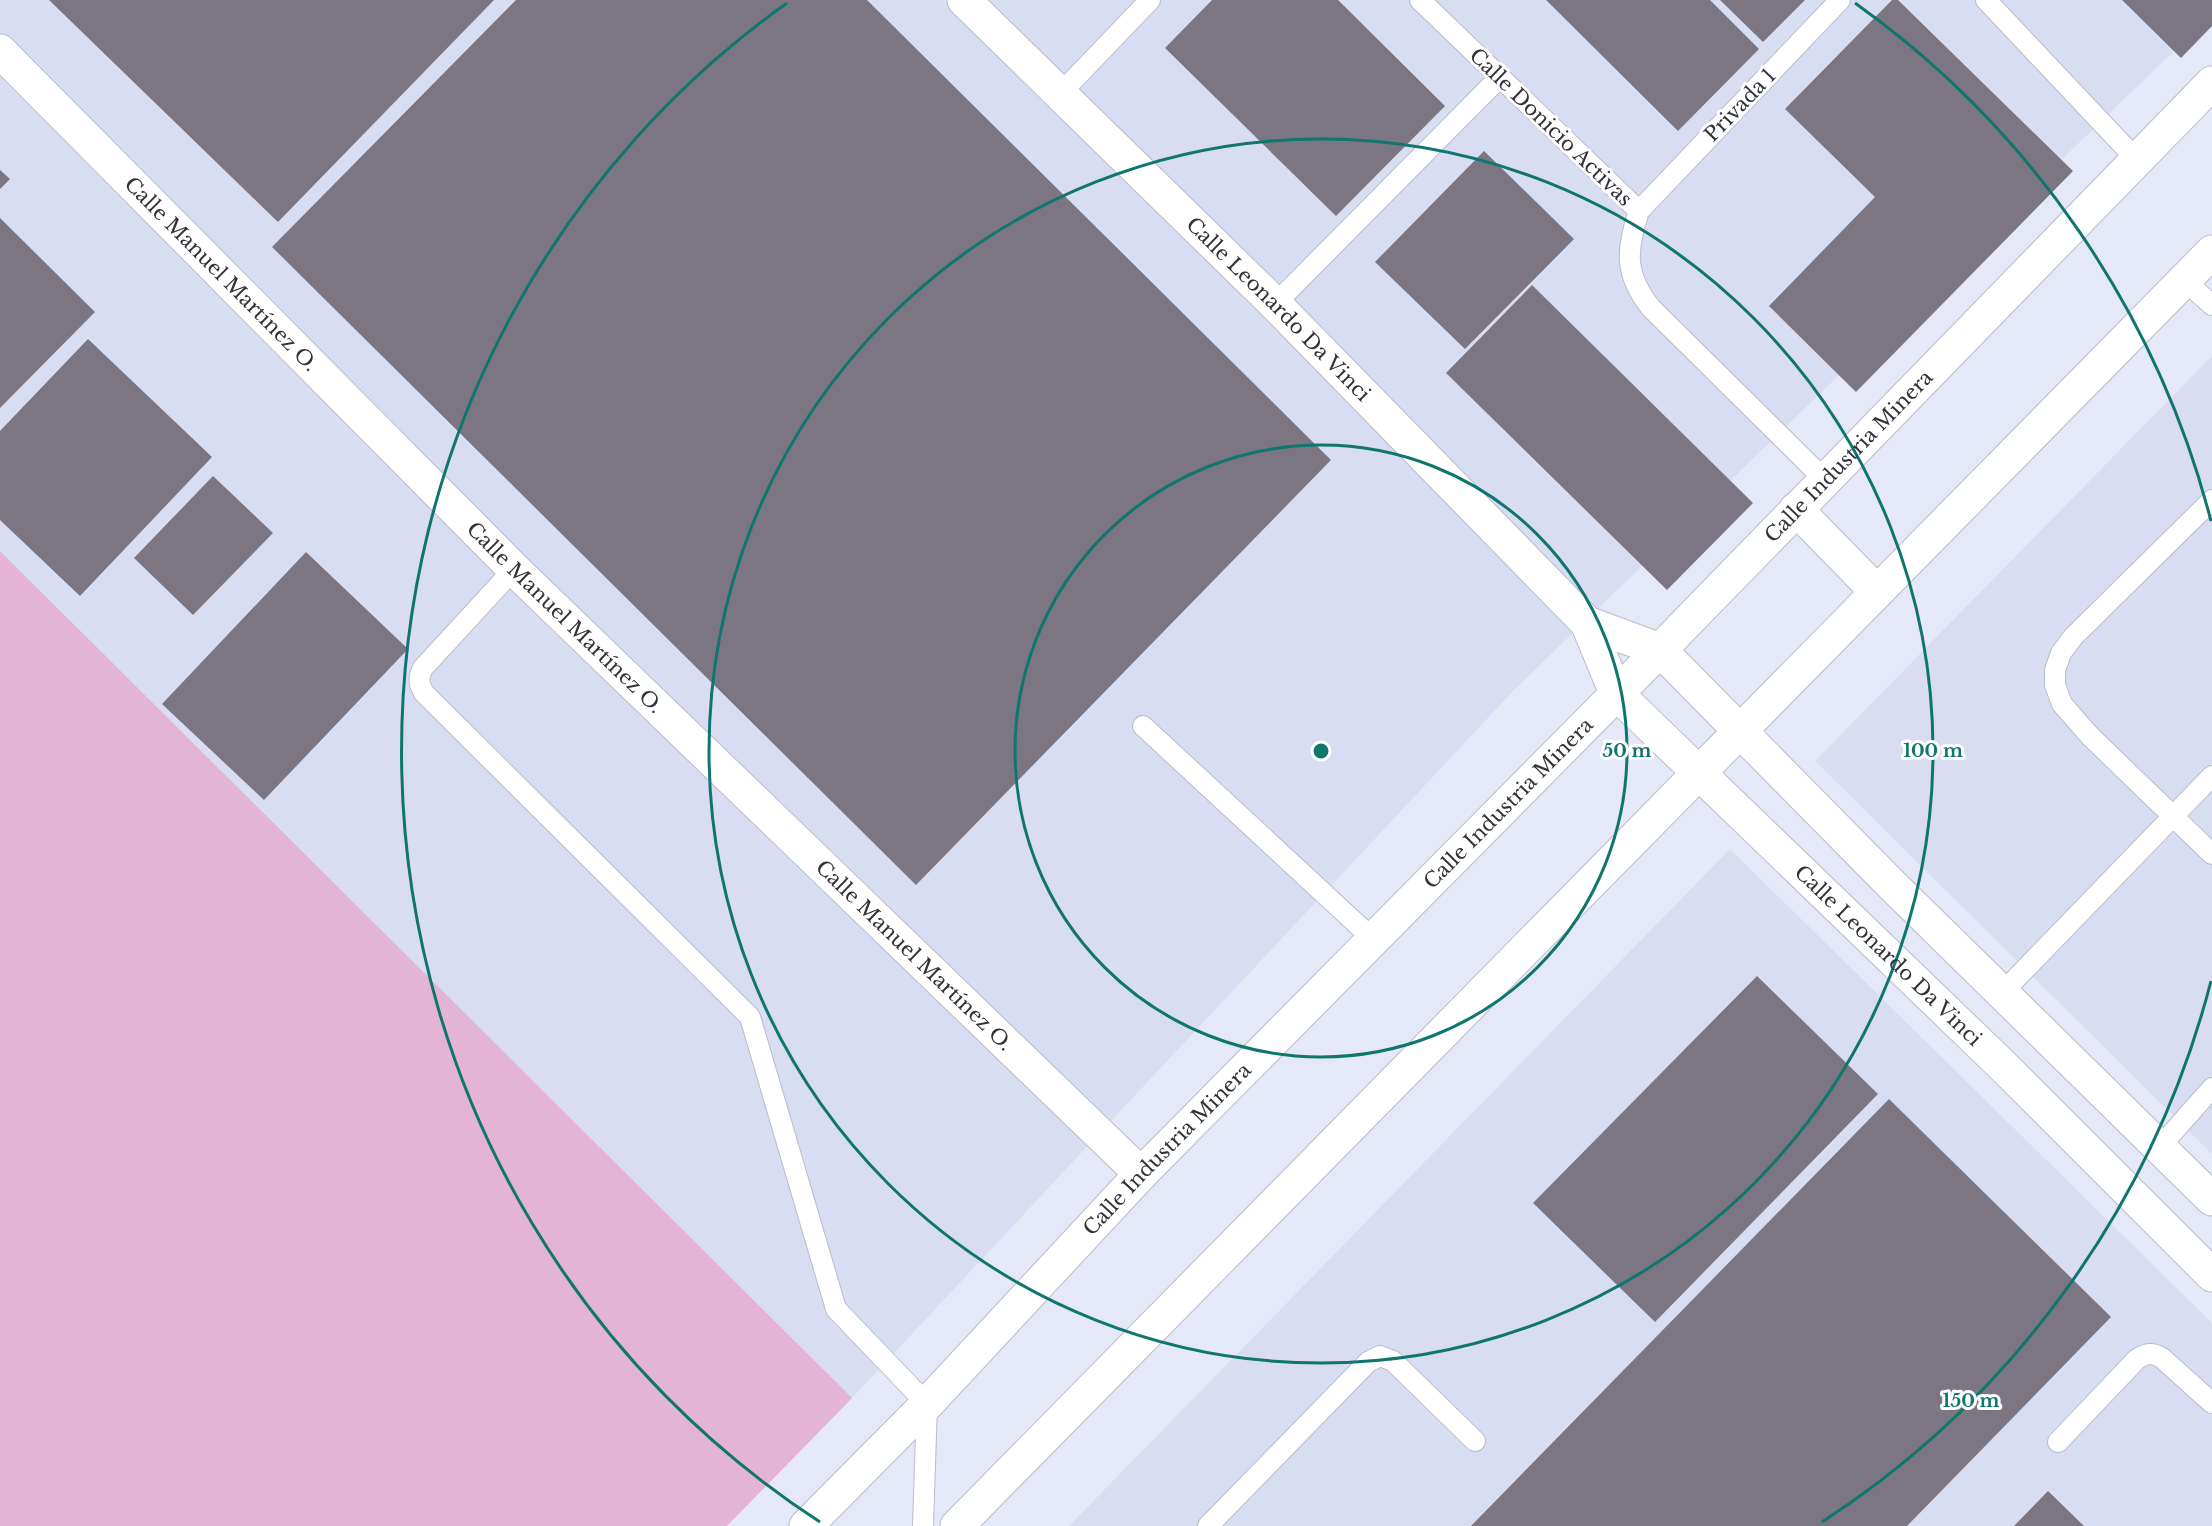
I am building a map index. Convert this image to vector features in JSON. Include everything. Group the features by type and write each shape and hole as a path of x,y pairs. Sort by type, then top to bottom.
{"main road":[{"name":"Calle Leonardo Da Vinci","path":"964,0 1059,96 1275,304 1587,623 1616,693 2003,1066 2212,1275"},
{"name":"Calle Manuel Martínez O.","path":"0,51 514,570 1141,1174"},
{"name":"Calle Industria Minera","path":"806,1526 927,1404 1141,1174 1660,650 2212,83"},
{"path":"957,1526 2212,252"},
{"path":"1796,509 1877,592"},
{"name":"Calle Leonardo Da Vinci","path":"1587,623 1660,650 2002,993 2212,1199"}],"lane":[{"path":"1059,96 1150,0"},
{"name":"Calle Donicio Activas","path":"1419,0 1640,211 1630,240 1629,266 1639,293 1651,308 1825,480"},
{"name":"Privada 1","path":"1640,211 1840,0"},
{"path":"1986,0 2136,159"},
{"path":"1275,304 1499,78"},
{"path":"2184,280 2212,305"},
{"path":"2212,500 2080,629 2061,653 2055,670 2055,685 2062,704 2090,736 2212,854"},
{"path":"514,570 423,668 419,676 419,685 424,693 750,1017 836,1309 927,1404 923,1526"},
{"path":"1143,726 1373,939"},
{"path":"2002,993 2212,776"},
{"path":"2160,1148 2212,1088"},
{"path":"2058,1442 2137,1359 2145,1354 2154,1353 2162,1358 2212,1403"},
{"path":"1208,1526 1368,1362 1380,1356 1393,1361 1475,1441"}],"shaded area":[{"path":"0,0 2212,0 2212,14 1514,690 852,1398 0,551"},
{"path":"2212,356 2212,1154 1815,761"},
{"path":"0,551 852,1398 727,1526 0,1526"},
{"path":"1730,849 2212,1323 2212,1526 1069,1526"}],"building":[{"path":"49,0 494,0 278,222"},
{"path":"516,0 867,0 1331,460 916,885 272,247"},
{"path":"1212,0 1338,0 1445,106 1336,216 1165,48"},
{"path":"1546,0 1710,0 1759,49 1678,131"},
{"path":"1720,0 1805,0 1763,42"},
{"path":"1892,0 1898,0 2073,171 1856,392 1769,306 1875,197 1785,109"},
{"path":"2122,0 2212,0 2212,26 2181,58"},
{"path":"1484,151 1574,239 1465,349 1375,262"},
{"path":"0,170 10,179 0,189"},
{"path":"0,218 95,312 0,408"},
{"path":"1532,285 1753,503 1667,590 1446,373"},
{"path":"88,339 212,457 80,596 0,520 0,431"},
{"path":"213,476 273,533 193,615 134,558"},
{"path":"306,552 408,649 264,800 162,704"},
{"path":"1757,976 1878,1094 1655,1322 1533,1203"},
{"path":"1889,1099 2111,1317 1907,1526 1471,1526"},
{"path":"2048,1491 2084,1526 2014,1526"}]}
